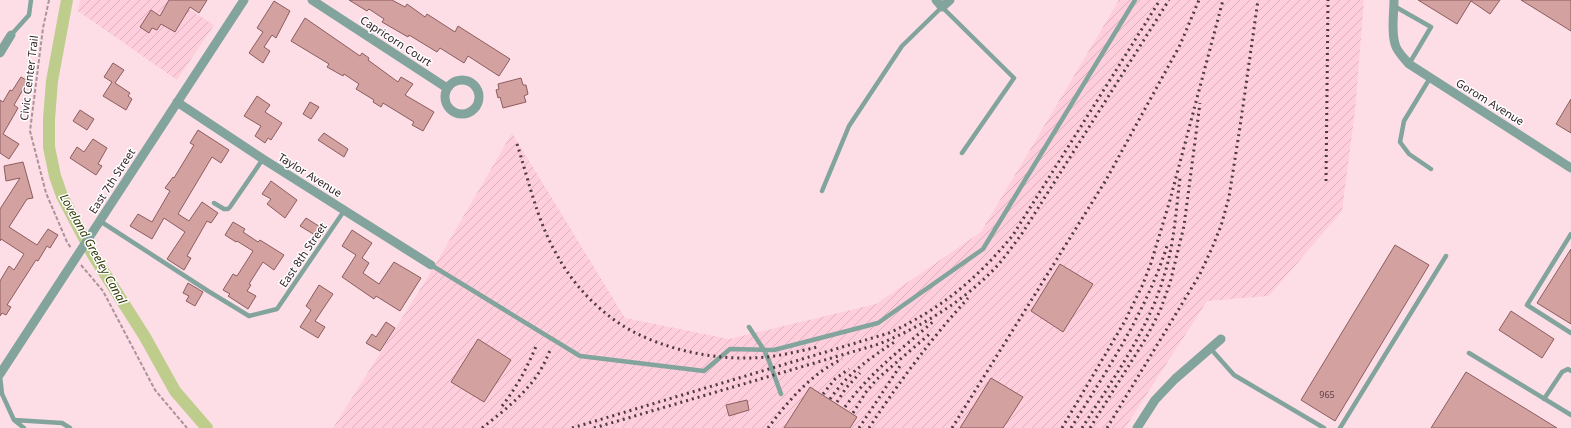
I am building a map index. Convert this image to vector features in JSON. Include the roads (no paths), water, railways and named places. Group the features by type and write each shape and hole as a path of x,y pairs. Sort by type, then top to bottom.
{"street":[{"name":"East 7th Street","path":"0,375 244,0"},
{"name":"Capricorn Court","path":"312,0 447,88"},
{"path":"936,0 942,7 950,0"},
{"name":"Gorom Avenue","path":"1394,3 1395,44 1399,52 1410,64 1571,168"},
{"path":"0,53 11,35"},
{"name":"Taylor Avenue","path":"177,102 344,211 432,264"},
{"path":"1137,428 1154,400 1175,379 1221,339"}],"lane":[{"path":"11,35 29,15 31,0"},
{"path":"432,264 580,356 704,370 730,349 774,350 878,323 983,249 1135,0"},
{"path":"1394,3 1431,27 1410,64"},
{"path":"822,191 849,126 902,46 942,7 1014,78 962,153"},
{"path":"1430,78 1404,121 1400,142 1409,154 1431,169"},
{"path":"214,203 224,209 228,209 263,159"},
{"name":"East 8th Street","path":"99,224 249,316 277,309 344,211"},
{"path":"1571,234 1527,305 1571,333"},
{"path":"1340,428 1446,256"},
{"path":"749,327 770,362 781,394"},
{"path":"1210,348 1234,375 1324,428"},
{"path":"1469,353 1571,415"},
{"path":"1544,399 1562,372 1568,369 1571,371"},
{"path":"0,375 2,394 14,420 24,428"},
{"path":"14,420 62,423 70,428"}],"waterway":[{"name":"Loveland Greeley Canal","path":"67,0 52,81 49,119 49,147 55,176 62,196 93,255 145,337 175,391 207,428"}],"railway":[{"path":"572,428 889,333 908,324 942,303 957,292 986,266 1013,235 1160,0"},
{"path":"594,428 879,344 928,320 973,289 999,264 1023,232 1169,0"},
{"path":"952,428 1106,180 1180,45 1199,0"},
{"path":"1062,428 1125,321 1143,284 1151,263 1170,200 1223,0"},
{"path":"1107,428 1200,274 1221,226 1229,197 1258,0"},
{"path":"1326,181 1328,0"},
{"path":"1090,428 1146,338 1160,311 1170,283 1184,226 1200,103"},
{"path":"517,144 544,229 557,255 571,277 588,297 598,307 619,323 630,330 658,343 688,352 719,357 767,357 818,347"},
{"path":"1082,428 1139,336 1157,296 1170,252 1180,178"},
{"path":"1071,428 1125,340 1148,294 1167,246"},
{"path":"869,428 916,361 968,298"},
{"path":"845,407 876,371 935,320"},
{"path":"853,413 866,392 877,379 932,332"},
{"path":"830,399 837,389 852,374 868,360 896,341"},
{"path":"502,406 522,376 537,344"},
{"path":"482,428 528,388 541,369 551,348"},
{"path":"768,428 792,398 810,380 820,372 842,359"},
{"path":"859,428 902,363"},
{"path":"823,394 835,379 849,369"},
{"path":"837,402 846,388 860,373"}]}
